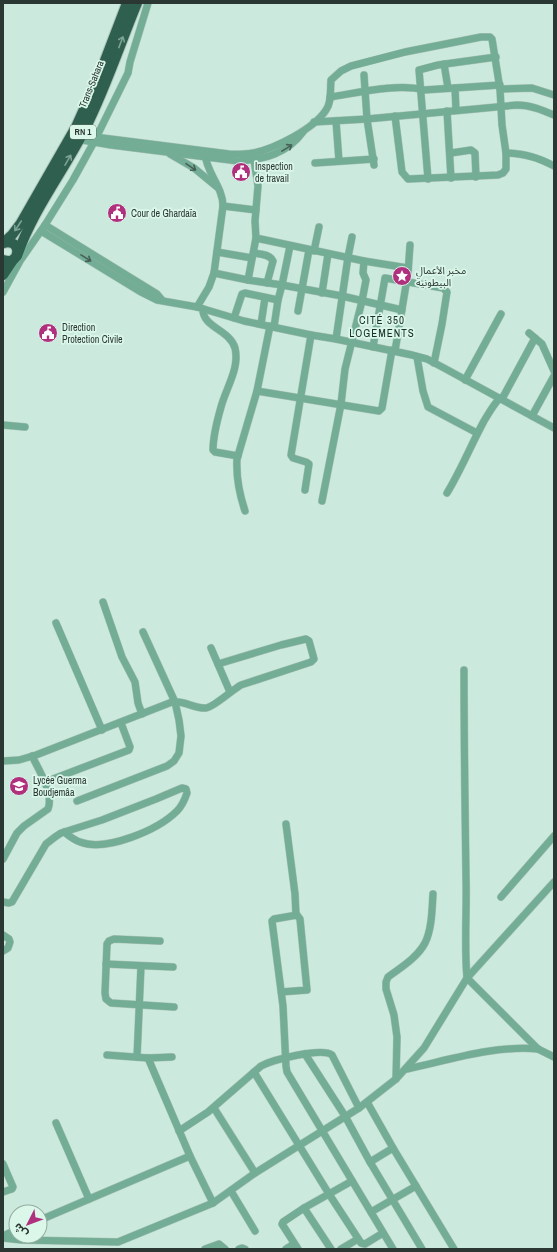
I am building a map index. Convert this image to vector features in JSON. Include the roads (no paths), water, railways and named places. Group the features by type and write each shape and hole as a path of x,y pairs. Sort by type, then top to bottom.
{"highway":[{"name":"Trans-Sahara","path":"3,275 16,259 26,232 76,137 127,3"},
{"name":"Trans-Sahara","path":"3,243 12,235 21,223 102,94 136,3"},
{"path":"3,243 11,243 16,246 17,249 16,259 8,262 3,260"}],"street":[{"path":"3,292 16,259 43,228 73,180 95,139 128,73 148,3"},
{"path":"95,139 111,145 161,151 205,154 251,154 275,147 304,130 314,122 327,110 330,97 331,80 341,71 350,66 405,52 488,37 492,39 500,87 502,125 506,154 506,170 503,173 498,175 476,177 408,179 403,176 402,172 395,116"},
{"path":"428,179 419,70 444,64 496,57"},
{"path":"444,64 452,88 456,110"},
{"path":"315,164 339,161 374,162 367,119 364,75"},
{"path":"330,97 393,88 424,90 500,87 532,88 554,95"},
{"path":"314,122 367,119 523,105 554,115"},
{"path":"447,111 451,153 451,178"},
{"path":"336,121 339,161"},
{"path":"76,137 205,154 238,161 254,160 280,152 297,141 304,130"},
{"path":"161,151 174,156 194,168 218,188"},
{"path":"451,153 473,151 475,153 476,177"},
{"path":"205,154 222,196 224,206 214,273 200,308 207,320 233,343 236,354 232,380 221,406 215,432 213,450 215,452 238,456"},
{"path":"506,154 524,154 554,166"},
{"path":"248,280 256,238 258,186 254,160"},
{"path":"224,206 256,210"},
{"path":"298,311 311,250 319,227"},
{"path":"43,228 143,289 157,300 200,308 234,318 418,357 434,363 554,428"},
{"path":"336,339 352,237"},
{"path":"256,238 328,254 408,268"},
{"path":"257,391 378,411 382,409 402,310 410,245"},
{"path":"245,511 238,489 236,470 238,456 257,391 290,246"},
{"path":"217,252 269,256 273,261 267,282"},
{"path":"322,293 328,254"},
{"path":"322,502 341,404 345,369 366,280 363,273 364,261"},
{"path":"214,273 342,296 362,302 402,310"},
{"path":"374,347 385,279 395,279 444,288 446,290 442,324 434,363"},
{"path":"234,318 242,294 245,293 278,300"},
{"path":"261,324 265,298"},
{"path":"465,380 501,314"},
{"path":"529,333 544,348 554,371"},
{"path":"306,490 309,464 294,458 292,455 311,335"},
{"path":"447,493 477,433 494,404 501,399 535,338"},
{"path":"418,357 423,391 428,407 477,433"},
{"path":"532,416 554,376"},
{"path":"3,425 25,427"},
{"path":"103,602 122,657 135,682 138,703 142,714"},
{"path":"56,623 102,730"},
{"path":"77,801 167,766 174,761 179,753 181,736 180,720 175,702 144,632"},
{"path":"3,761 19,760 32,756 175,702 206,708 215,705 241,685 311,662 314,659 309,641 306,639 281,644 218,664"},
{"path":"211,648 230,692"},
{"path":"464,670 467,901 465,955 467,978 538,1049 554,1057"},
{"path":"45,782 129,750 130,747 121,723"},
{"path":"3,859 18,833 24,826 48,808 49,796 45,782 32,756"},
{"path":"3,902 9,904 12,902 46,844 54,837 64,832 116,815 182,788 186,789 188,793 182,805 165,821 148,830 112,844 88,844 80,842 71,838 64,832"},
{"path":"281,992 307,990 300,919 296,915 295,894 286,824"},
{"path":"502,897 554,836"},
{"path":"3,1237 110,1246 213,1202 231,1191 254,1173 323,1132 367,1102 407,1069 424,1048 467,978 554,882"},
{"path":"396,1079 398,1037 394,1015 386,989 386,982 388,978 417,954 424,945 429,930 433,894"},
{"path":"296,915 274,919 272,921 281,992 287,1072 393,1249"},
{"path":"3,935 9,939 10,942 8,948 3,951"},
{"path":"160,941 110,940 107,944 105,993 111,1004 174,1007"},
{"path":"106,964 173,967"},
{"path":"137,1057 141,966"},
{"path":"407,1069 494,1050 519,1048 538,1049"},
{"path":"179,1131 214,1108 254,1072 269,1062 285,1057 305,1054 330,1053 359,1108"},
{"path":"305,1054 346,1116 370,1162 422,1249"},
{"path":"107,1055 172,1058"},
{"path":"148,1058 190,1156 213,1202"},
{"path":"254,1072 361,1243 364,1244 383,1233"},
{"path":"367,1102 454,1249"},
{"path":"214,1108 254,1173"},
{"path":"56,1123 89,1199"},
{"path":"370,1162 393,1148"},
{"path":"48,1217 190,1156"},
{"path":"3,1164 13,1187 12,1189 3,1192"},
{"path":"286,1249 296,1246 282,1223 304,1208 352,1181"},
{"path":"371,1212 416,1186"},
{"path":"231,1191 255,1231"},
{"path":"304,1208 331,1249"},
{"path":"341,1249 358,1238"},
{"path":"205,1249 219,1244 225,1249"},
{"path":"239,1249 245,1249"}],"place":[{"name":"Inspection de travail","path":"241,172"},
{"name":"Cour de Ghardaïa","path":"117,213"},
{"name":"مخبر الأعمال البيطونية","path":"402,276"},
{"name":"Direction Protection Civile","path":"48,333"},
{"name":"Lycée Guerma Boudjemâa","path":"19,786"}],"district":[{"name":"CITÉ 350 LOGEMENTS","path":"382,326"}]}
